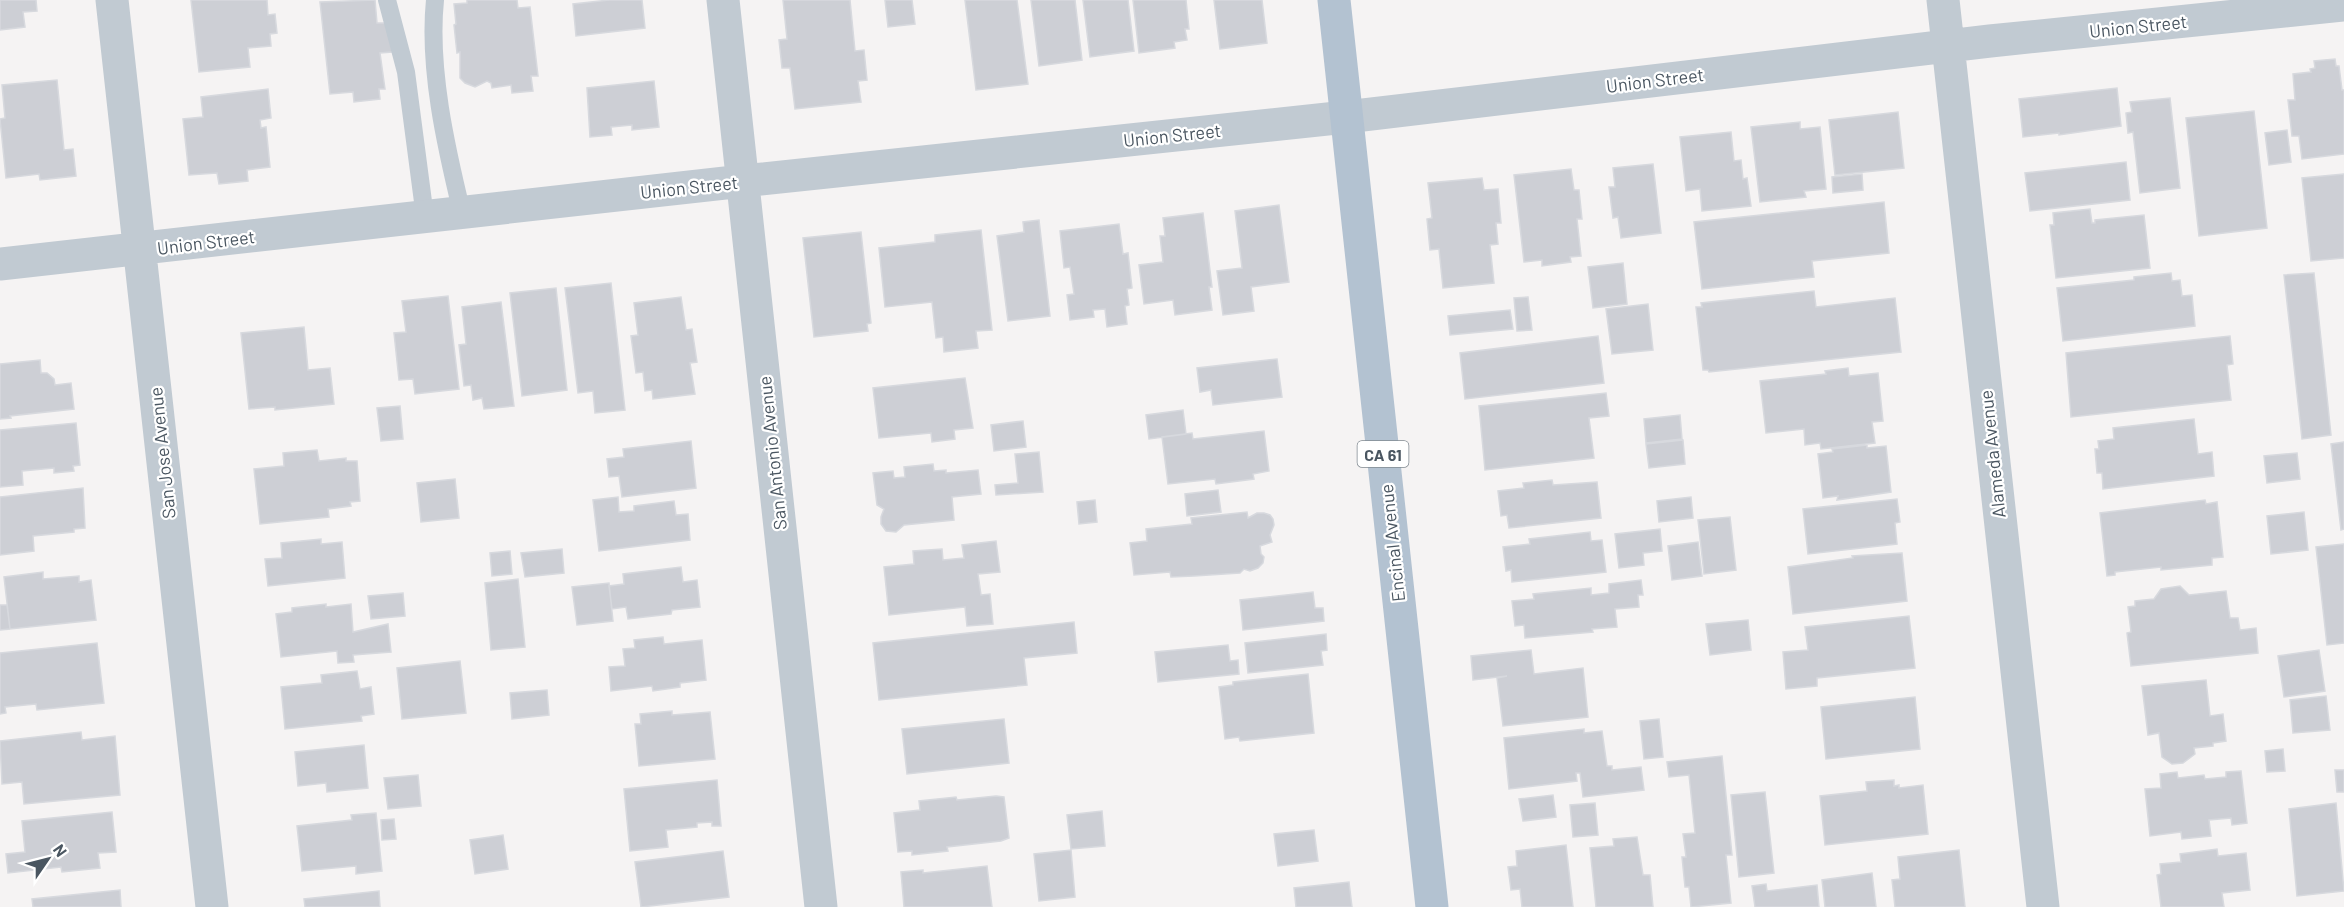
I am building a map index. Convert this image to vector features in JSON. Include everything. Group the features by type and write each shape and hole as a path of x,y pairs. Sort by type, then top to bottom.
{"main road":[{"name":"Encinal Avenue","path":"1334,0 1432,907"}],"street":[{"name":"San Jose Avenue","path":"112,0 212,907"},
{"name":"San Antonio Avenue","path":"723,0 821,907"},
{"name":"Alameda Avenue","path":"1943,0 2043,907"},
{"name":"Union Street","path":"0,264 743,181 1346,117 1948,46 2344,5"}],"lane":[{"path":"387,0 406,72 425,217"},
{"path":"435,0 432,26 443,136 462,213"}],"building":[{"path":"0,0 36,0 37,11 23,12 25,27 0,30"},
{"path":"191,0 267,0 268,15 275,14 277,33 270,34 271,46 248,48 250,67 199,72"},
{"path":"375,0 377,23 389,23 392,52 380,53 385,89 379,89 380,99 354,102 353,92 330,94 320,2"},
{"path":"467,0 517,0 518,8 530,7 538,76 531,76 533,91 512,93 511,85 492,88 491,83 487,81 475,87 460,78 460,52 457,53 454,4 467,3"},
{"path":"609,0 642,0 645,28 576,36 573,4"},
{"path":"783,0 850,0 855,51 864,50 867,80 858,81 861,102 795,109 790,68 782,68 779,40 787,39"},
{"path":"885,0 912,0 915,24 888,27"},
{"path":"965,0 1017,0 1028,84 976,90"},
{"path":"1031,0 1075,0 1082,60 1039,66"},
{"path":"1083,0 1128,0 1134,51 1090,57"},
{"path":"1133,0 1186,0 1189,29 1185,29 1187,40 1174,42 1175,48 1139,53"},
{"path":"1214,0 1262,0 1267,43 1220,49"},
{"path":"2335,59 2336,66 2339,66 2342,90 2344,90 2344,154 2302,159 2299,136 2292,136 2288,100 2295,100 2293,74 2311,72 2310,69 2315,68 2314,61"},
{"path":"57,80 64,150 73,149 76,176 40,180 39,174 6,178 0,119 5,118 2,85"},
{"path":"654,81 659,127 632,130 632,125 611,127 612,135 590,137 587,88"},
{"path":"2117,88 2121,126 2059,135 2059,133 2023,137 2019,99"},
{"path":"268,89 271,118 260,120 261,128 266,127 270,167 247,170 248,181 219,184 217,173 189,175 183,119 203,117 201,97"},
{"path":"2170,98 2180,188 2140,193 2133,132 2128,133 2126,113 2132,112 2130,102"},
{"path":"2254,111 2267,228 2199,236 2186,118"},
{"path":"1898,112 1904,168 1835,175 1829,120"},
{"path":"1800,122 1800,129 1820,127 1826,189 1804,191 1806,197 1760,202 1751,127"},
{"path":"2287,130 2291,162 2269,165 2265,133"},
{"path":"1731,132 1734,161 1741,160 1743,179 1747,178 1751,206 1702,211 1700,189 1686,191 1680,137"},
{"path":"2126,162 2130,200 2030,211 2025,173"},
{"path":"1653,164 1661,233 1621,238 1618,217 1613,218 1609,187 1615,187 1613,168"},
{"path":"1571,169 1574,190 1579,190 1582,219 1577,219 1581,256 1570,257 1571,262 1542,266 1542,260 1524,262 1514,175"},
{"path":"1862,174 1863,190 1833,193 1832,177"},
{"path":"2344,174 2344,258 2311,261 2302,178"},
{"path":"1482,178 1484,190 1498,189 1501,223 1496,223 1498,244 1490,245 1494,283 1443,288 1439,249 1430,250 1427,219 1432,218 1428,183"},
{"path":"1884,202 1889,253 1812,261 1814,277 1702,289 1694,222"},
{"path":"1279,205 1289,282 1251,287 1254,311 1223,315 1217,271 1242,268 1235,211"},
{"path":"2090,209 2092,223 2095,223 2095,220 2144,215 2150,268 2056,278 2050,225 2054,225 2053,213"},
{"path":"1203,213 1212,287 1209,287 1212,310 1175,315 1173,300 1144,304 1139,265 1163,262 1160,236 1165,236 1163,218"},
{"path":"1039,220 1050,316 1008,321 997,236 1024,232 1023,222"},
{"path":"1119,224 1123,254 1128,253 1132,288 1127,289 1129,305 1125,306 1127,324 1107,327 1105,309 1093,310 1094,317 1070,320 1067,295 1074,294 1070,267 1064,268 1060,231"},
{"path":"981,230 992,330 976,331 978,348 944,352 943,337 936,338 932,302 885,307 879,248 935,242 935,235"},
{"path":"861,232 871,323 867,324 868,331 814,337 803,238"},
{"path":"1623,263 1627,304 1593,308 1588,267"},
{"path":"2171,273 2172,281 2180,280 2182,296 2192,295 2195,326 2063,341 2057,288 2134,280 2134,277"},
{"path":"2314,273 2331,435 2302,439 2284,275"},
{"path":"611,283 625,410 595,413 593,391 578,393 565,288"},
{"path":"556,288 567,390 522,396 510,293"},
{"path":"1814,291 1816,307 1895,298 1901,352 1709,372 1703,370 1696,307 1702,307 1701,303"},
{"path":"448,296 459,389 415,394 413,379 399,380 394,333 406,332 402,301"},
{"path":"681,297 686,330 692,329 697,362 690,363 695,394 653,399 652,390 645,391 643,372 636,373 631,336 638,335 634,303"},
{"path":"1528,297 1532,330 1517,331 1514,298"},
{"path":"501,302 514,406 484,409 482,398 473,400 471,385 464,386 459,345 466,344 462,307"},
{"path":"1648,304 1653,350 1612,354 1606,309"},
{"path":"1510,310 1513,329 1450,335 1448,316"},
{"path":"304,327 308,370 330,368 334,404 275,410 275,407 249,409 241,333"},
{"path":"1598,336 1604,383 1465,399 1460,353"},
{"path":"2230,336 2233,364 2227,365 2231,400 2071,417 2066,353"},
{"path":"1277,359 1282,397 1213,405 1211,390 1200,392 1197,368"},
{"path":"40,360 41,373 47,373 54,379 55,385 71,383 74,409 0,419 0,364"},
{"path":"1848,368 1849,376 1878,373 1883,421 1872,422 1875,443 1821,449 1820,443 1805,445 1804,429 1766,433 1760,381 1826,374 1825,371"},
{"path":"965,378 973,428 954,430 955,439 932,442 931,433 879,438 873,388"},
{"path":"1606,393 1609,416 1589,418 1594,458 1485,470 1479,406"},
{"path":"400,406 403,439 381,441 377,408"},
{"path":"1183,410 1186,434 1149,439 1146,415"},
{"path":"1680,415 1682,439 1646,443 1644,419"},
{"path":"2194,419 2198,454 2212,452 2214,476 2103,489 2102,473 2097,473 2095,449 2099,449 2098,441 2114,439 2113,428"},
{"path":"1023,421 1026,447 994,451 991,425"},
{"path":"76,423 80,465 73,466 74,471 54,473 54,468 22,471 23,485 0,487 0,430"},
{"path":"1264,431 1269,471 1253,474 1254,479 1216,484 1215,479 1168,484 1162,437 1192,433 1193,439"},
{"path":"1683,440 1685,464 1649,468 1646,444"},
{"path":"691,441 696,488 622,497 619,476 609,477 607,459 624,457 623,449"},
{"path":"2344,442 2344,529 2341,530 2331,444"},
{"path":"1867,445 1867,448 1886,446 1891,492 1837,500 1838,496 1823,498 1818,454 1833,452 1832,449"},
{"path":"317,450 319,461 346,458 346,461 357,461 360,501 350,502 351,506 328,509 329,517 260,524 254,469 284,466 283,453"},
{"path":"1039,452 1043,492 996,495 995,485 1018,483 1015,454"},
{"path":"2297,453 2300,479 2267,483 2264,456"},
{"path":"933,464 934,471 946,470 946,473 978,470 981,494 952,497 954,520 904,525 896,532 886,531 881,524 884,509 877,505 873,473 893,471 894,478 905,477 904,467"},
{"path":"455,479 459,518 421,522 417,483"},
{"path":"1552,480 1553,485 1597,482 1601,518 1509,528 1507,515 1501,516 1498,491 1524,488 1523,483"},
{"path":"83,488 85,528 74,529 74,532 33,536 34,551 0,555 0,497"},
{"path":"1218,490 1221,512 1187,516 1185,494"},
{"path":"618,497 619,512 634,511 634,506 674,501 676,515 688,514 690,540 599,551 593,500"},
{"path":"1691,497 1693,518 1659,522 1657,501"},
{"path":"1897,499 1900,522 1895,523 1897,544 1808,554 1803,509"},
{"path":"1095,500 1097,522 1079,524 1077,502"},
{"path":"2205,500 2206,504 2217,502 2223,557 2212,558 2212,565 2161,570 2161,567 2115,572 2115,575 2107,576 2100,513"},
{"path":"1247,512 1248,518 1257,513 1264,513 1273,519 1274,525 1270,535 1272,542 1260,546 1264,557 1263,563 1258,568 1250,571 1244,569 1240,573 1194,576 1171,577 1170,572 1134,575 1130,543 1147,541 1146,529 1192,524 1191,518"},
{"path":"2304,512 2308,550 2271,554 2267,516"},
{"path":"1730,517 1736,570 1704,574 1698,520"},
{"path":"1660,529 1662,551 1643,553 1644,565 1619,568 1615,534"},
{"path":"1590,532 1591,541 1602,540 1606,572 1512,582 1511,570 1506,571 1503,547 1530,544 1529,539"},
{"path":"321,539 321,544 342,542 345,578 268,586 265,559 282,558 281,543"},
{"path":"996,541 1000,572 978,574 981,595 990,594 993,624 967,626 965,607 889,615 884,567 914,564 913,551 942,549 943,560 964,558 962,545"},
{"path":"1698,542 1702,576 1672,580 1668,546"},
{"path":"2344,544 2344,643 2327,645 2316,547"},
{"path":"562,549 564,573 525,577 521,553"},
{"path":"510,551 512,574 492,576 490,553"},
{"path":"1902,553 1907,601 1793,614 1788,567 1853,558 1852,556"},
{"path":"681,567 683,582 697,580 700,607 672,610 671,614 628,619 626,607 612,609 609,586 624,584 623,574"},
{"path":"43,572 43,579 79,576 79,582 91,580 96,620 10,629 4,577"},
{"path":"518,579 525,647 491,650 485,583"},
{"path":"1641,580 1643,595 1638,595 1639,607 1615,609 1617,627 1592,629 1593,632 1525,638 1524,625 1515,626 1512,601 1534,599 1533,594 1591,588 1591,595 1609,593 1609,584"},
{"path":"609,583 613,621 577,625 572,587"},
{"path":"2180,586 2189,595 2226,591 2230,618 2238,618 2240,630 2256,628 2258,653 2131,666 2127,633 2131,632 2128,607 2135,606 2135,601 2154,599 2161,589"},
{"path":"1313,592 1315,608 1323,608 1324,621 1243,630 1240,600"},
{"path":"403,593 405,616 371,619 368,596"},
{"path":"326,604 326,607 351,604 353,632 388,624 391,652 353,655 354,662 338,663 337,651 281,657 276,614 292,612 292,608"},
{"path":"0,605 7,605 10,629 0,630"},
{"path":"1909,616 1915,668 1817,678 1817,686 1786,689 1783,652 1808,650 1805,627"},
{"path":"1748,620 1751,650 1710,655 1706,624"},
{"path":"1074,622 1077,653 1024,658 1027,685 879,700 873,643"},
{"path":"1326,634 1327,650 1321,651 1323,665 1248,673 1245,643"},
{"path":"663,637 664,644 702,640 706,680 680,683 680,687 653,691 652,686 611,691 609,667 625,666 623,649 635,648 634,640"},
{"path":"97,643 104,703 37,710 36,704 5,707 6,713 0,714 0,653"},
{"path":"1228,645 1230,661 1238,660 1239,674 1158,682 1155,652"},
{"path":"1531,650 1534,674 1583,668 1588,717 1503,726 1497,678 1507,676 1473,680 1471,656"},
{"path":"2319,650 2325,691 2284,697 2278,656"},
{"path":"460,661 466,713 402,719 397,668"},
{"path":"357,671 360,689 371,687 374,714 361,716 362,721 285,729 281,687 322,683 321,675"},
{"path":"1308,674 1314,733 1240,741 1239,737 1225,739 1219,687 1233,685 1233,682"},
{"path":"2206,680 2210,716 2223,714 2226,741 2213,743 2213,746 2194,748 2195,754 2183,763 2172,764 2162,757 2159,733 2148,735 2142,686"},
{"path":"547,690 549,715 512,719 510,693"},
{"path":"2326,696 2330,730 2293,733 2290,700"},
{"path":"1915,697 1920,749 1826,759 1821,707"},
{"path":"672,711 672,715 710,712 715,759 639,766 635,724 641,724 640,714"},
{"path":"1004,719 1009,763 907,774 902,729"},
{"path":"1659,719 1663,757 1644,759 1640,721"},
{"path":"1584,729 1584,733 1602,731 1607,766 1612,766 1612,770 1641,767 1644,790 1583,797 1580,773 1576,773 1577,781 1509,789 1504,738"},
{"path":"81,732 82,740 115,736 120,795 24,804 22,782 2,784 0,741"},
{"path":"364,745 368,788 327,792 326,783 298,786 295,752"},
{"path":"2283,749 2285,771 2267,772 2265,751"},
{"path":"1722,756 1732,855 1726,855 1731,903 1691,907 1689,887 1685,887 1682,857 1686,857 1683,834 1695,833 1689,775 1669,777 1667,762"},
{"path":"2335,770 2344,770 2344,792 2337,792"},
{"path":"2241,771 2247,823 2232,825 2231,818 2209,820 2211,836 2182,839 2181,832 2150,836 2145,789 2161,788 2160,774 2177,772 2178,778 2204,775 2205,779 2226,777 2226,772"},
{"path":"418,775 421,806 388,809 384,778"},
{"path":"717,780 721,826 712,826 712,822 697,823 697,827 666,830 668,847 630,851 624,789"},
{"path":"1894,780 1894,786 1899,785 1899,788 1923,785 1928,834 1825,845 1820,796 1867,791 1866,782"},
{"path":"1765,792 1774,873 1739,877 1731,795"},
{"path":"1553,795 1556,817 1523,821 1519,799"},
{"path":"1004,797 1009,838 1001,841 947,847 948,851 912,855 912,851 898,852 894,813 920,810 919,801"},
{"path":"1595,803 1598,835 1573,837 1570,805"},
{"path":"2336,803 2344,891 2297,896 2289,809"},
{"path":"1102,811 1105,846 1071,849 1067,815"},
{"path":"112,812 116,852 98,853 100,868 62,872 61,867 8,873 6,854 25,852 22,821"},
{"path":"376,813 382,871 356,874 356,866 302,871 297,826 352,820 351,815"},
{"path":"394,819 396,839 382,840 381,820"},
{"path":"1314,830 1318,861 1278,866 1274,834"},
{"path":"503,835 508,869 475,874 470,840"},
{"path":"1637,837 1643,875 1650,875 1653,907 1596,907 1590,848 1614,846 1613,839"},
{"path":"1566,845 1573,907 1522,907 1520,889 1511,890 1508,867 1517,866 1516,851"},
{"path":"2217,849 2218,856 2246,853 2250,890 2222,893 2224,907 2161,907 2157,875 2161,874 2160,864 2181,862 2180,854"},
{"path":"1071,850 1075,897 1039,901 1034,854"},
{"path":"1959,850 1965,907 1895,907 1892,880 1900,879 1898,857"},
{"path":"723,851 729,897 641,907 635,862"},
{"path":"987,866 992,907 904,907 901,872 923,870 923,873"},
{"path":"1872,873 1876,907 1825,907 1822,880"},
{"path":"1349,882 1352,907 1296,907 1294,888"},
{"path":"1766,884 1767,891 1817,885 1819,907 1755,907 1752,886"},
{"path":"120,890 121,907 33,907 32,899"},
{"path":"379,891 380,907 305,907 304,899"}]}
